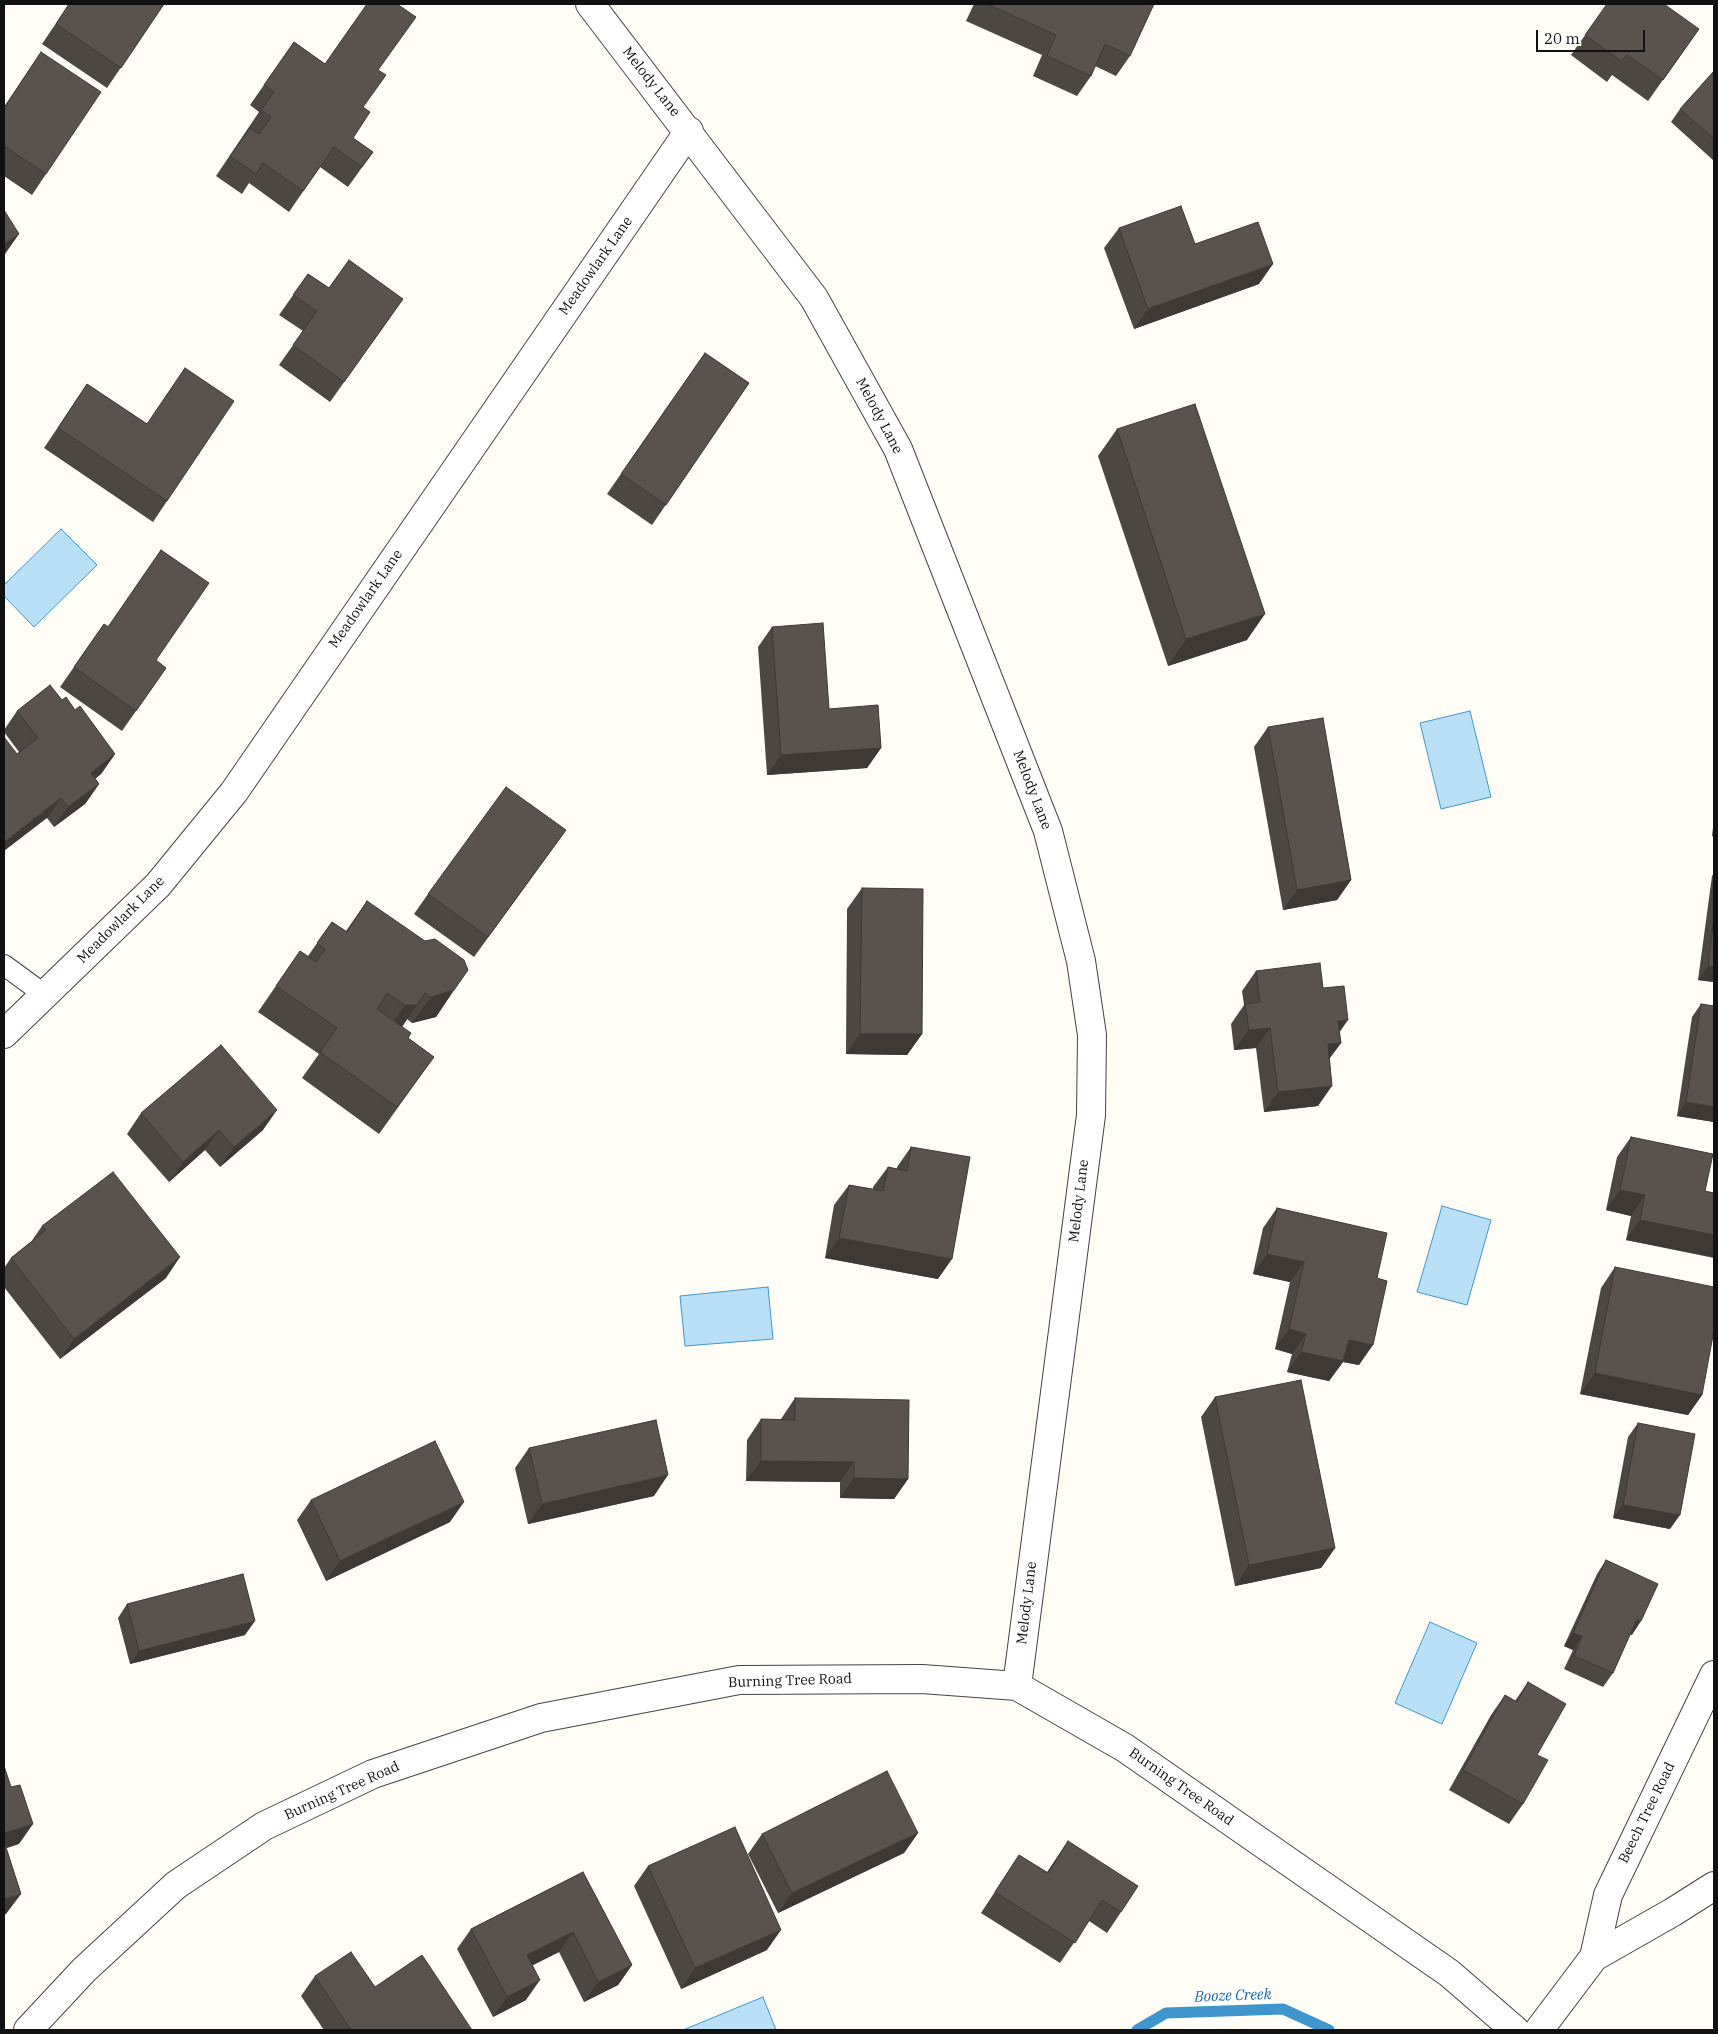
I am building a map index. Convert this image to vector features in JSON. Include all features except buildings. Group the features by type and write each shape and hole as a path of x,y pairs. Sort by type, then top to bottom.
{"street":[{"name":"Melody Lane","path":"590,4 689,130 814,298 898,450 1048,831 1081,961 1092,1035 1090,1115 1017,1686"},
{"name":"Meadowlark Lane","path":"4,1034 158,885 234,792 689,130"},
{"name":"Beech Tree Road","path":"1594,1957 1608,1895 1714,1674"},
{"name":"Burning Tree Road","path":"28,2030 84,1970 176,1885 264,1826 372,1774 540,1718 740,1680 922,1679 1017,1686 1125,1748 1449,1973 1515,2030"},
{"name":"Beech Tree Road","path":"1539,2030 1594,1957 1714,1886"}],"lane":[{"path":"4,964 45,995"}],"water":[{"path":"61,529 97,565 34,627 4,596 4,585"},
{"path":"1470,711 1491,797 1441,809 1420,723"},
{"path":"1442,1206 1491,1220 1467,1305 1417,1292"},
{"path":"768,1287 773,1339 685,1346 680,1296"},
{"path":"1430,1622 1477,1643 1442,1724 1395,1703"},
{"path":"763,1997 776,2030 683,2030"}],"waterway":[{"name":"Booze Creek","path":"1137,2030 1166,2013 1283,2009 1329,2030"}]}
